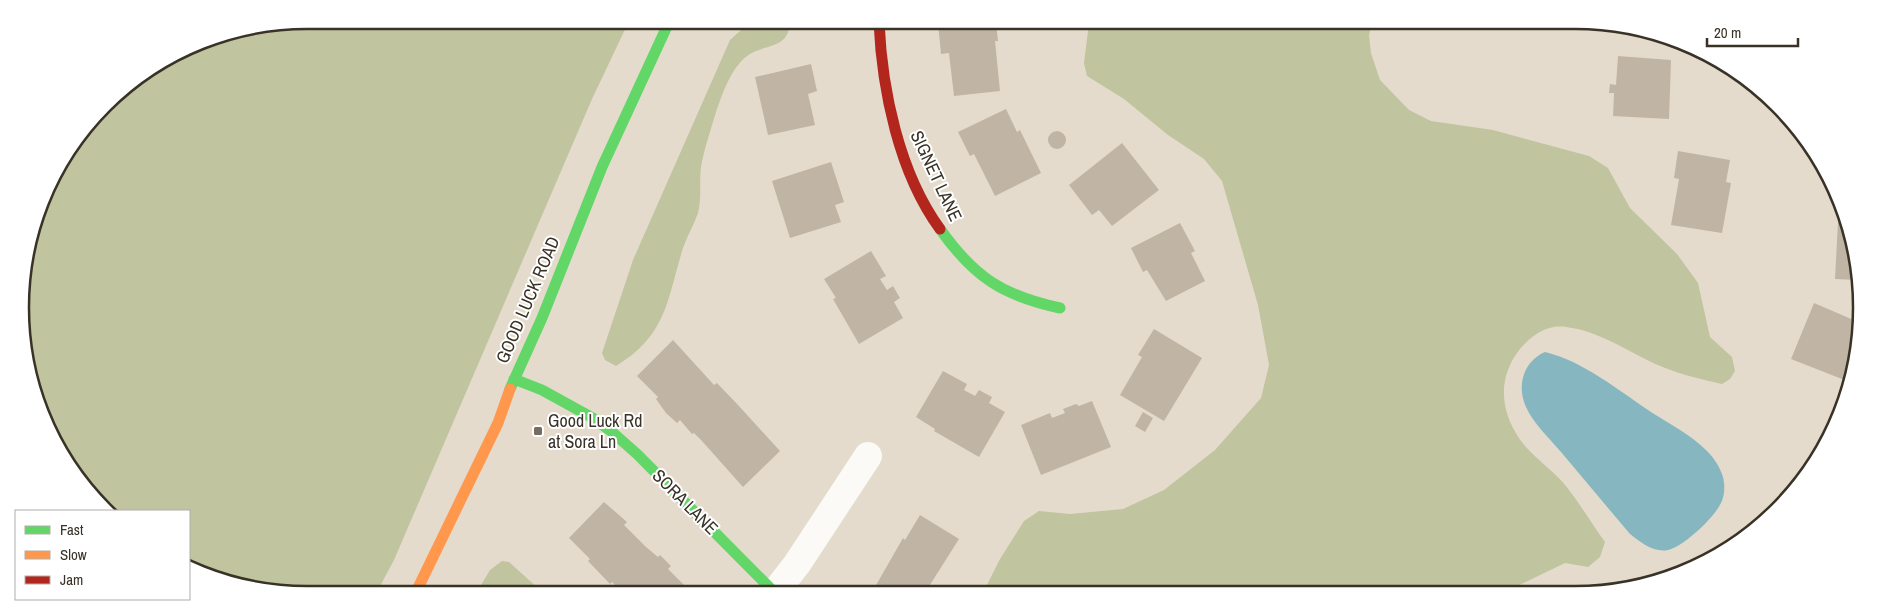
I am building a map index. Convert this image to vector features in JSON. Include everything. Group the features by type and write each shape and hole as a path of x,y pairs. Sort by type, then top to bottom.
{"street":[{"name":"GOOD LUCK ROAD","path":"418,586 498,423 514,379 542,318 602,167 666,29"},
{"name":"SIGNET LANE","path":"879,29 879,45 886,93 896,134 932,216 954,250 979,275 1015,296 1033,303 1060,308"},
{"name":"SORA LANE","path":"514,379 542,390 591,417 611,431 637,454 770,586"},
{"name":"SORA LANE","path":"779,586 797,564 868,456"}],"green space":[{"path":"289,29 625,29 592,99 394,560 380,586 289,586 253,581 235,577 190,560 190,510 116,510 110,505 86,477 57,431 38,380 31,344 29,289 31,271 38,235 57,184 86,138 110,110 138,86 184,57 235,38"},
{"path":"742,29 789,29 784,39 779,43 750,54 733,72 716,112 704,153 701,167 698,213 683,248 663,315 646,342 616,366 605,360 602,353 633,260 730,40"},
{"path":"1088,29 1371,29 1369,35 1371,53 1380,80 1409,110 1431,121 1493,130 1589,156 1608,168 1630,208 1677,254 1698,283 1710,337 1732,357 1735,371 1730,379 1722,384 1696,378 1653,363 1600,336 1566,327 1546,329 1529,340 1520,349 1512,361 1504,386 1506,411 1517,435 1525,446 1566,486 1605,542 1600,557 1588,567 1565,563 1517,586 986,586 1000,559 1024,521 1039,511 1070,514 1123,509 1164,490 1215,450 1261,398 1269,365 1258,305 1222,181 1204,159 1168,135 1124,99 1087,76 1084,63"},
{"path":"502,561 509,562 536,586 480,586 490,570"}],"water":[{"path":"1545,352 1573,362 1600,377 1701,445 1712,457 1723,477 1724,487 1721,503 1698,531 1682,544 1663,551 1648,546 1630,534 1537,425 1523,399 1522,382 1527,368 1532,361"}],"building":[{"path":"939,29 997,29 998,41 995,41 1000,91 954,96 949,53 941,54"},
{"path":"1618,56 1671,60 1669,119 1613,116 1614,93 1609,93 1610,84 1616,85"},
{"path":"811,64 817,91 808,94 815,125 768,135 755,77"},
{"path":"1006,109 1017,132 1020,130 1041,173 995,196 974,154 970,156 958,132"},
{"path":"1053,131 1061,131 1066,136 1064,147 1053,149 1048,144 1048,136"},
{"path":"1122,143 1159,190 1112,226 1099,210 1092,215 1069,185"},
{"path":"1678,151 1730,160 1726,182 1731,183 1722,233 1671,225 1679,179 1674,178"},
{"path":"831,162 844,202 835,205 841,222 790,238 772,181"},
{"path":"1838,222 1844,235 1852,280 1835,279"},
{"path":"1180,223 1195,251 1191,253 1205,281 1166,301 1147,270 1143,272 1131,248"},
{"path":"871,251 886,276 880,279 887,290 893,286 900,298 894,302 903,318 859,344 833,299 836,298 824,279"},
{"path":"1814,303 1853,320 1851,344 1844,380 1791,359"},
{"path":"1154,329 1202,358 1164,421 1120,395 1142,357 1138,355"},
{"path":"673,340 714,385 717,383 780,451 743,487 694,433 692,434 680,420 677,423 666,413 656,399 658,397 637,376"},
{"path":"943,371 967,384 964,390 975,396 979,390 992,397 989,403 1005,412 979,457 934,431 935,429 916,417"},
{"path":"1092,401 1111,447 1041,475 1021,425 1050,413 1052,418 1065,413 1063,409"},
{"path":"1143,412 1153,418 1145,432 1135,426"},
{"path":"604,502 627,522 624,525 646,547 658,557 660,555 671,566 668,569 685,586 616,586 612,582 610,584 588,561 590,559 569,538"},
{"path":"920,515 959,539 929,586 876,586 903,538 905,540"}],"traffic: fast":[{"path":"510,389 542,318 602,167 666,29"},
{"path":"940,229 965,260 991,282 1022,297 1060,308"},
{"path":"514,379 542,390 591,417 611,431 637,454 768,586"}],"traffic: slow":[{"path":"419,586 498,423 510,389"}],"traffic: jam":[{"path":"880,29 889,103 903,157 926,207 940,229"}],"place":[{"name":"Good Luck Rd at Sora Ln","path":"538,431"}]}
